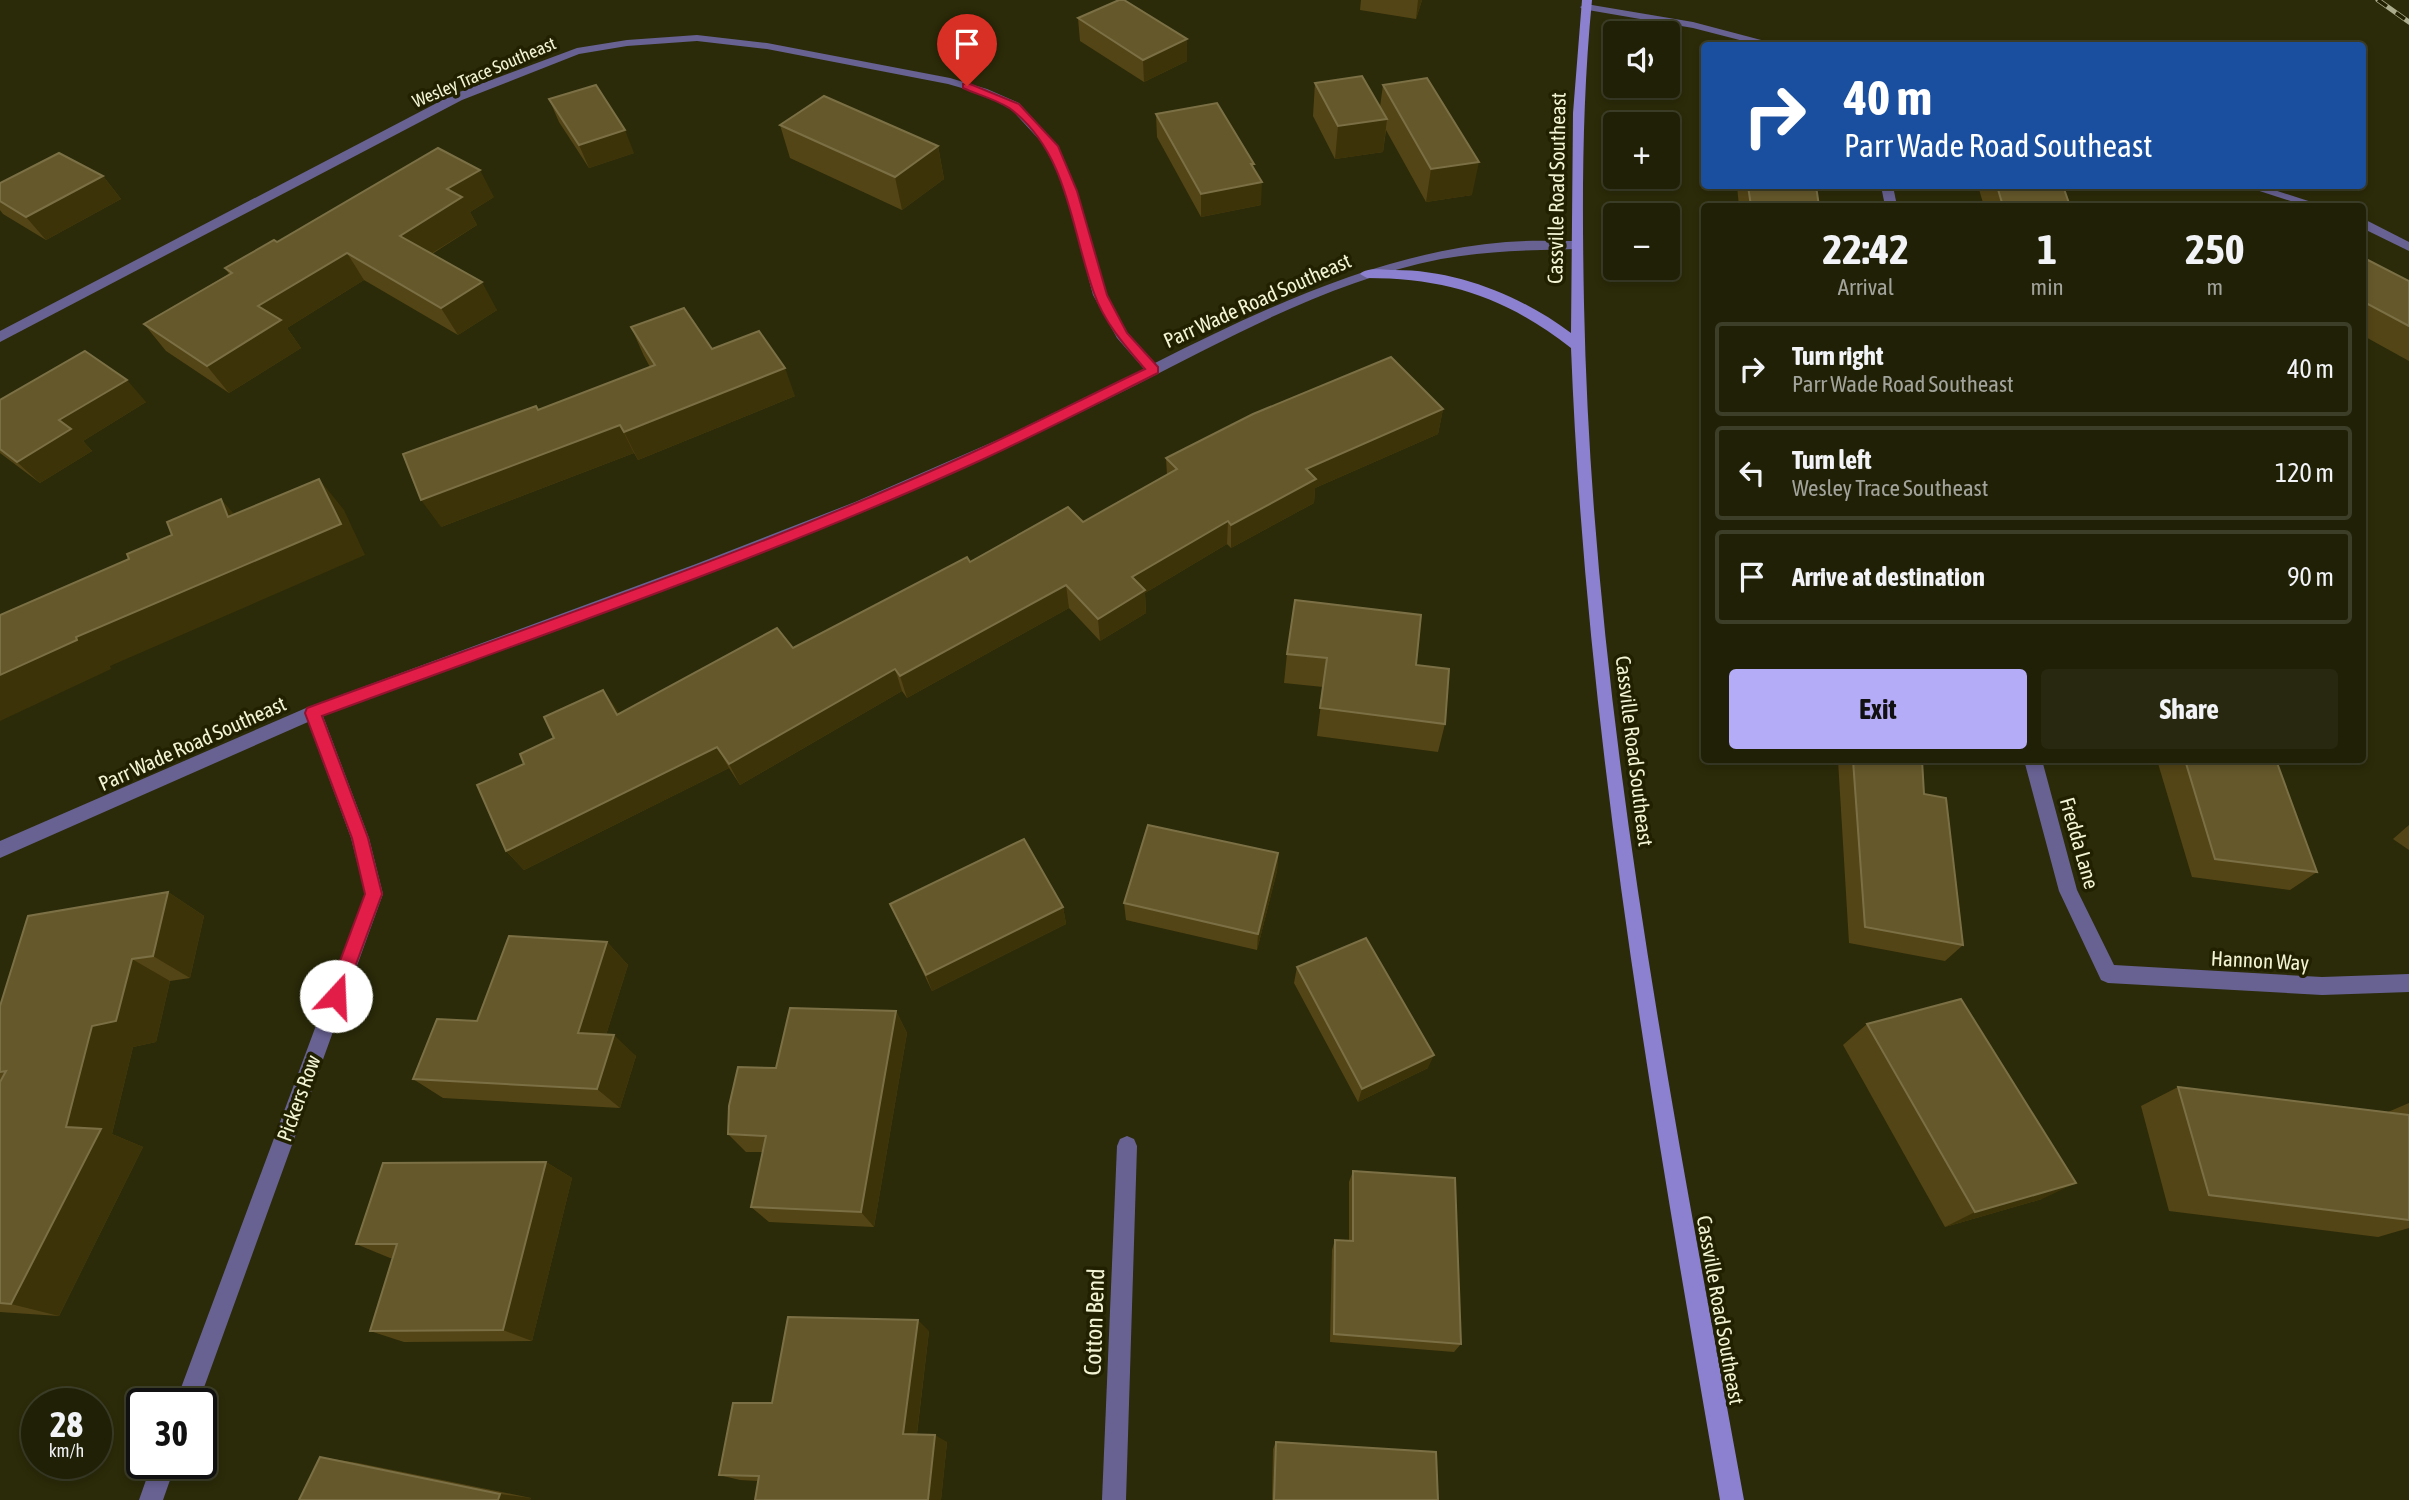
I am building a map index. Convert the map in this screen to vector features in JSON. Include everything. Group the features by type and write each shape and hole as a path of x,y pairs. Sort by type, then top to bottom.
{"main road":[{"name":"Cassville Road Southeast","path":"1587,4 1580,92 1576,245 1577,345 1586,514 1604,701 1636,932 1682,1225 1732,1500"},
{"path":"1367,274 1433,277 1489,291 1532,312 1577,345"}],"street":[{"path":"1587,4 1763,42"},
{"name":"Wesley Trace Southeast","path":"0,337 458,97 577,51 627,43 697,38 767,46 950,81 983,91 1015,106 1052,146 1071,191 1100,295 1122,335 1153,370"},
{"path":"2260,189 2308,203"},
{"path":"2366,224 2409,247"},
{"name":"Parr Wade Road Southeast","path":"0,850 313,713 831,518 973,458 1284,306 1367,274 1461,252 1508,245 1576,245"},
{"name":"Pickers Row","path":"192,1388 374,894 360,838 313,713"},
{"name":"Fredda Lane","path":"2034,763 2067,891 2108,974"},
{"name":"Hannon Way","path":"2108,974 2322,986 2409,983"},
{"name":"Cotton Bend","path":"1114,1500 1126,1146"},
{"path":"151,1500 158,1479"}],"building":[{"path":"1124,0 1187,39 1143,60 1078,18"},
{"path":"1362,76 1387,119 1338,126 1315,83"},
{"path":"1427,78 1479,162 1431,169 1383,85"},
{"path":"596,85 625,130 579,145 549,99"},
{"path":"824,96 938,146 895,177 780,125"},
{"path":"1217,103 1262,182 1201,194 1156,114"},
{"path":"438,148 480,170 447,189 462,197 400,236 482,282 441,308 347,253 258,306 281,320 207,366 144,324 232,273 225,268 274,240 277,242"},
{"path":"59,153 103,176 26,217 0,201 0,183"},
{"path":"1748,189 1816,189 1819,203 1751,203"},
{"path":"1998,189 2064,189 2069,203 2002,203"},
{"path":"2366,259 2409,281 2409,326 2366,303"},
{"path":"684,308 712,349 759,331 785,368 624,432 620,425 421,500 403,454 536,406 538,410 655,365 631,327"},
{"path":"85,351 127,380 59,420 71,429 17,462 0,449 0,400"},
{"path":"1391,357 1443,409 1306,469 1316,479 1231,525 1228,521 1132,577 1145,590 1098,619 1066,585 900,676 895,669 729,764 717,747 506,851 477,785 524,764 520,754 554,738 544,717 603,690 617,715 777,628 793,648 967,557 970,562 1068,507 1083,522 1177,469 1166,458 1253,414"},
{"path":"319,479 341,524 76,637 77,640 0,675 0,615 129,559 127,554 172,535 167,522 221,499 228,517"},
{"path":"1295,600 1421,615 1416,665 1449,669 1445,724 1320,708 1327,658 1287,654"},
{"path":"1853,763 1922,763 1924,794 1946,798 1963,945 1865,927"},
{"path":"2186,763 2277,763 2317,872 2215,859"},
{"path":"1148,825 1278,853 1258,934 1124,903"},
{"path":"1024,839 1063,907 926,975 890,904"},
{"path":"168,892 153,956 132,959 116,1021 92,1026 66,1127 101,1129 11,1304 0,1303 0,1082 6,1071 0,1072 0,1006 28,916"},
{"path":"509,936 607,942 578,1033 614,1035 597,1089 413,1079 437,1019 477,1021"},
{"path":"1366,938 1434,1055 1362,1089 1297,967"},
{"path":"1961,999 2076,1183 1975,1212 1867,1024"},
{"path":"790,1008 896,1011 861,1212 751,1207 766,1136 728,1134 729,1106 738,1067 776,1068"},
{"path":"2178,1087 2409,1115 2409,1220 2209,1195"},
{"path":"546,1162 503,1330 370,1331 397,1244 356,1244 383,1163"},
{"path":"1353,1171 1455,1178 1461,1344 1334,1334 1335,1240 1353,1241"},
{"path":"788,1317 918,1320 903,1434 935,1435 928,1500 755,1500 759,1476 719,1475 733,1403 772,1403"},
{"path":"1276,1442 1436,1452 1438,1500 1274,1500"},
{"path":"320,1457 500,1494 498,1500 299,1500"}],"railway":[{"path":"2378,0 2409,22"}],"route":[{"path":"336,996 374,894 360,838 313,713 831,518 973,458 1153,370 1122,335 1100,295 1071,191 1052,146 1015,106 967,86"}]}
